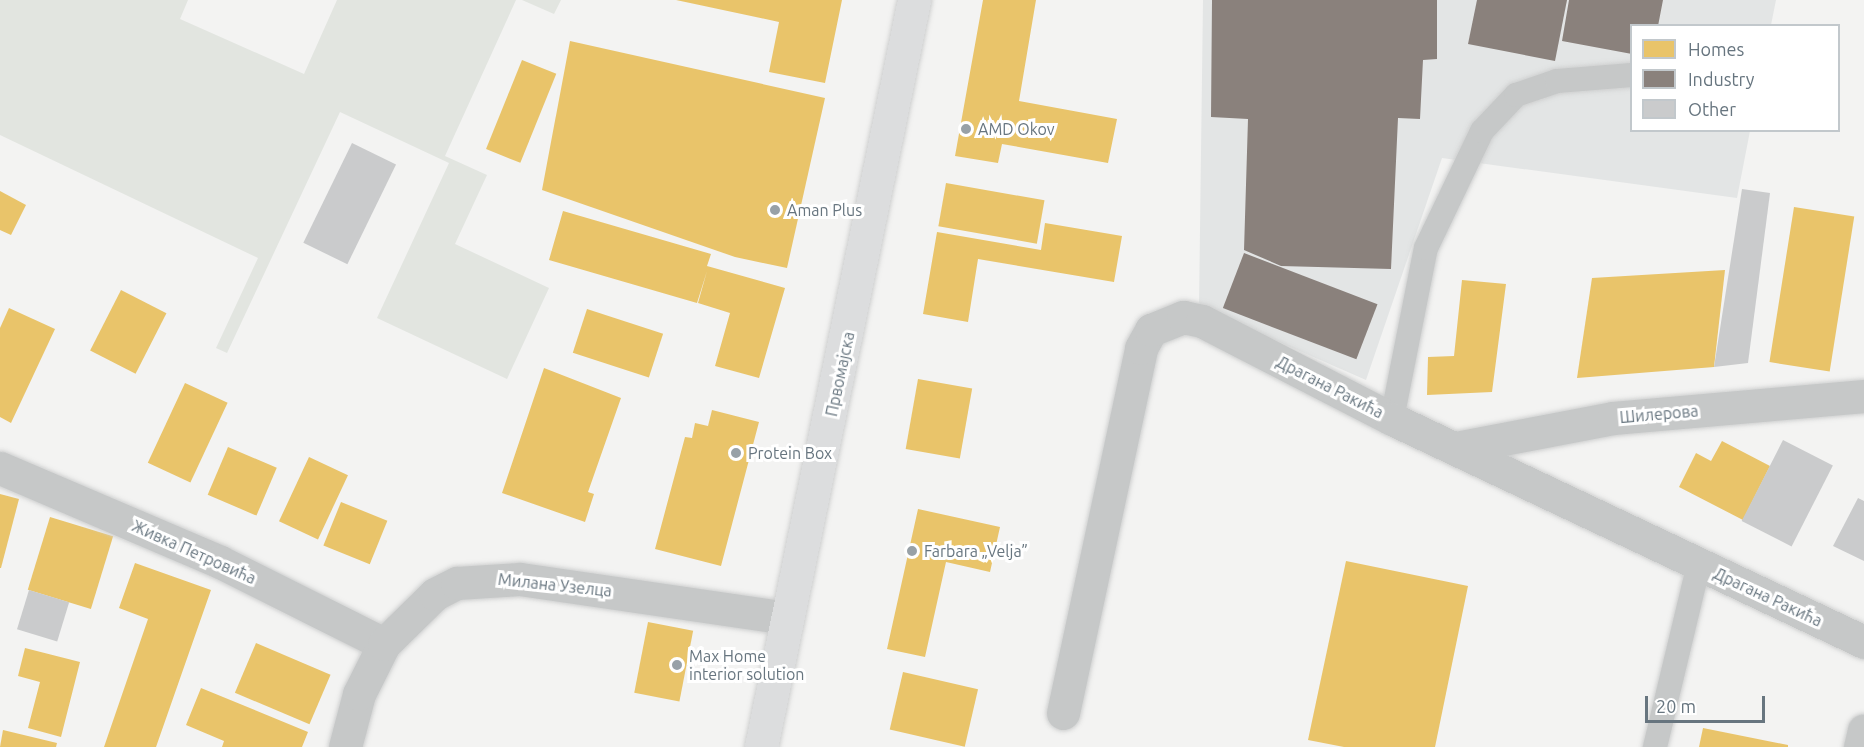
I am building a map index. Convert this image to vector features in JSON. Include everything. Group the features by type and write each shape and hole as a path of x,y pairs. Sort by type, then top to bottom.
{"main road":[{"name":"Првомајска","path":"761,747 914,0"}],"street":[{"name":"Драгана Ракића","path":"1063,713 1141,348 1151,330 1183,317 1202,321 1392,419 1864,642"},
{"name":"Шилерова","path":"1456,448 1613,418 1864,396"},
{"name":"Живка Петровића","path":"0,468 231,567 384,644"},
{"name":"Милана Узелца","path":"345,747 359,694 384,644 435,594 472,579 530,580 787,618"},
{"path":"1860,747 1864,730"}],"lane":[{"path":"1392,419 1426,248 1482,131 1516,95 1557,81 1630,75"},
{"path":"1655,747 1699,564"}],"shaded area":[{"path":"0,0 188,0 180,19 304,74 337,0 516,0 445,156 487,175 455,244 549,288 507,379 377,318 449,163 340,112 227,353 216,348 258,258 0,135"},
{"path":"522,0 561,0 554,14"},
{"path":"1203,0 1776,0 1771,24 1630,24 1630,132 1750,132 1737,198 1442,158 1366,380 1199,307"}],"building: Homes":[{"path":"676,0 842,0 825,83 769,72 779,22"},
{"path":"983,0 1036,0 1019,101 1117,119 1108,163 1002,144 998,163 955,156"},
{"path":"570,41 825,98 787,268 735,257 542,190"},
{"path":"522,60 556,74 520,163 486,149"},
{"path":"946,183 1044,200 1037,244 938,226"},
{"path":"0,191 26,205 11,235 0,230"},
{"path":"1794,207 1854,217 1830,372 1769,362"},
{"path":"563,211 711,254 707,266 785,288 759,378 715,366 730,313 698,303 707,271 697,303 549,260"},
{"path":"1045,223 1122,236 1114,282 978,259 968,322 923,314 937,232 1041,250"},
{"path":"1725,270 1714,367 1577,378 1592,278"},
{"path":"1462,280 1506,284 1492,392 1427,395 1428,357 1454,356"},
{"path":"121,290 166,313 136,374 90,351"},
{"path":"9,308 55,329 11,423 0,417 0,328"},
{"path":"587,309 663,334 649,377 573,353"},
{"path":"544,368 621,398 588,492 594,494 585,522 502,493"},
{"path":"918,379 972,389 960,458 906,449"},
{"path":"185,383 228,403 190,483 148,463"},
{"path":"712,410 759,422 721,566 655,549 685,437 692,438 695,423 708,426"},
{"path":"1722,441 1770,466 1743,520 1679,487 1696,453 1711,461"},
{"path":"228,447 277,468 256,516 208,495"},
{"path":"309,457 348,475 318,540 279,521"},
{"path":"0,494 19,499 1,568 0,568"},
{"path":"341,502 387,521 370,564 323,546"},
{"path":"918,509 1000,527 990,572 946,562 925,657 887,649"},
{"path":"50,517 113,536 91,609 28,590"},
{"path":"1346,561 1468,586 1435,747 1344,747 1308,740"},
{"path":"135,563 211,590 156,747 104,747 148,619 119,608"},
{"path":"648,622 693,631 679,701 634,693"},
{"path":"256,643 331,675 309,724 235,693"},
{"path":"25,648 80,662 61,737 28,728 40,682 18,676"},
{"path":"903,672 978,689 965,747 890,729"},
{"path":"201,688 308,732 302,747 222,747 224,741 186,725"},
{"path":"1703,728 1788,745 1788,747 1699,747"},
{"path":"3,730 57,743 56,747 0,747"}],"building: Industry":[{"path":"1212,0 1437,0 1437,59 1423,60 1420,119 1398,118 1391,269 1281,266 1244,250 1248,119 1211,117"},
{"path":"1477,0 1567,0 1555,61 1468,44"},
{"path":"1569,0 1663,0 1658,24 1630,24 1630,54 1562,41"},
{"path":"1244,253 1378,304 1356,359 1223,308"}],"building: Other":[{"path":"352,143 396,164 347,264 303,243"},
{"path":"1742,189 1770,193 1748,363 1714,367"},
{"path":"1783,440 1833,465 1792,547 1742,521"},
{"path":"1858,498 1864,501 1864,561 1833,546"},
{"path":"29,590 69,602 57,641 17,629"}],"place":[{"name":"AMD Okov","path":"966,129"},
{"name":"Aman Plus","path":"775,210"},
{"name":"Protein Box","path":"736,453"},
{"name":"Farbara „Velja”","path":"912,551"},
{"name":"Max Home interior solution","path":"677,665"}]}
